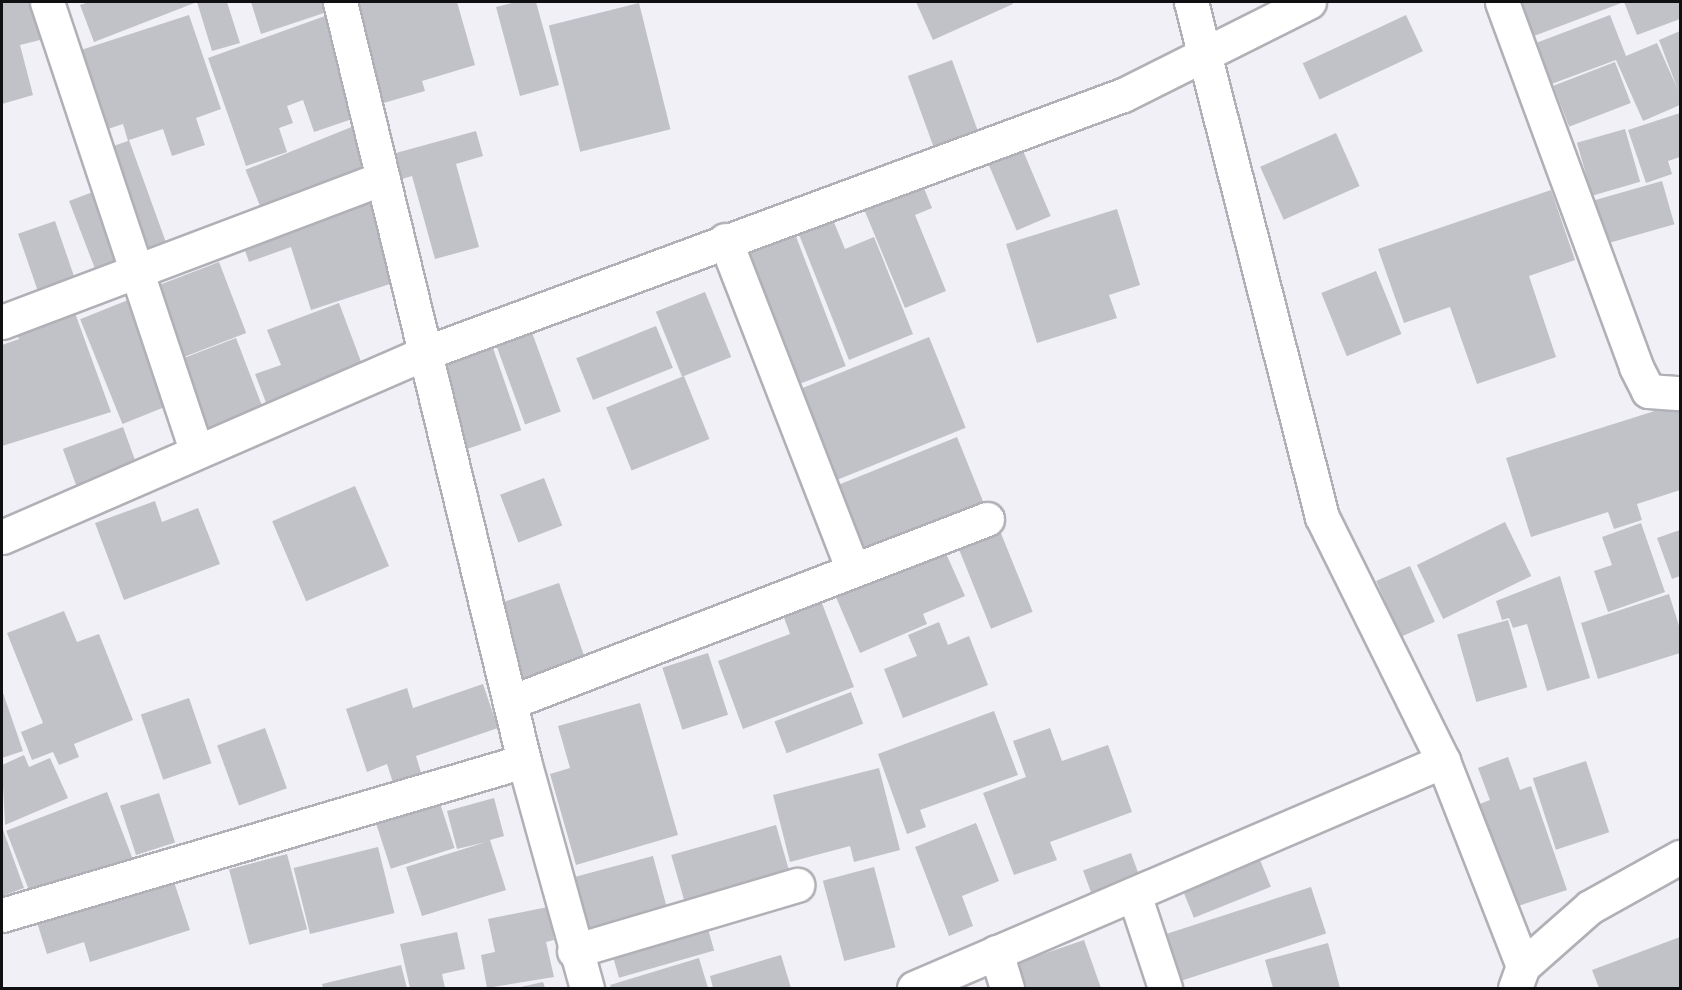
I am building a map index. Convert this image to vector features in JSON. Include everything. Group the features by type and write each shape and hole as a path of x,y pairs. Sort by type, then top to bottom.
{"street":[{"path":"47,2 196,450"},
{"path":"340,2 524,761 574,951 587,988"},
{"path":"1191,2 1207,53 1322,517 1443,761 1519,977 1590,907 1680,857"},
{"path":"2,537 196,450 425,353 725,240 1123,95 1309,2"},
{"path":"1502,2 1636,367 1648,391 1680,393"},
{"path":"2,322 383,178"},
{"path":"725,240 853,570"},
{"path":"511,702 987,519"},
{"path":"2,915 524,761"},
{"path":"914,988 1380,785 1443,761"},
{"path":"574,951 797,885"},
{"path":"1134,894 1165,988"},
{"path":"996,952 1007,988"}],"building":[{"path":"2,2 34,2 44,39 20,45 33,95 2,104"},
{"path":"89,2 197,2 94,42 80,5"},
{"path":"197,2 227,2 240,43 212,51"},
{"path":"251,2 327,2 330,11 261,34"},
{"path":"349,2 457,2 475,65 422,81 425,91 380,104"},
{"path":"516,2 536,2 559,85 520,96 496,7"},
{"path":"916,2 1012,2 1013,4 933,40"},
{"path":"1513,2 1624,2 1526,39"},
{"path":"1624,2 1680,2 1680,19 1637,35"},
{"path":"639,3 670,129 580,152 549,25"},
{"path":"189,15 221,109 196,118 205,145 172,156 163,129 129,140 168,248 138,259 99,151 128,141 123,124 108,129 81,50"},
{"path":"1406,15 1423,51 1320,99 1303,63"},
{"path":"1610,15 1626,56 1657,43 1678,90 1659,40 1680,31 1680,105 1643,121 1616,60 1538,89 1523,48"},
{"path":"325,16 361,116 314,132 303,100 287,106 293,123 279,128 287,152 246,166 208,58"},
{"path":"952,60 980,136 936,152 908,76"},
{"path":"1615,62 1631,103 1569,127 1553,86"},
{"path":"1680,113 1680,157 1668,161 1672,174 1646,183 1628,130"},
{"path":"354,126 373,172 264,216 246,170"},
{"path":"1625,129 1640,182 1592,196 1577,143"},
{"path":"476,131 483,156 456,164 479,247 435,259 412,176 402,179 396,153"},
{"path":"1336,133 1360,186 1284,220 1260,167"},
{"path":"1021,146 1051,216 1017,230 987,160"},
{"path":"918,173 932,208 915,215 946,291 905,308 859,197"},
{"path":"1662,181 1674,224 1596,247 1583,204"},
{"path":"98,190 126,263 97,274 69,201"},
{"path":"1551,190 1575,260 1529,276 1556,357 1477,384 1450,307 1404,323 1378,249"},
{"path":"372,197 399,281 311,310 291,247 249,262 241,239"},
{"path":"828,208 845,249 874,237 913,334 849,360 794,222"},
{"path":"1117,209 1140,285 1109,295 1117,318 1037,343 1006,244"},
{"path":"55,221 76,282 39,295 18,234"},
{"path":"792,226 846,366 789,388 735,248"},
{"path":"219,262 246,333 180,358 153,287"},
{"path":"1376,271 1401,334 1347,356 1321,293"},
{"path":"705,292 731,357 682,377 656,312"},
{"path":"133,298 175,403 122,424 80,319"},
{"path":"339,303 366,375 270,413 255,374 281,365 267,330"},
{"path":"75,313 111,412 2,446 2,345 19,339 17,333"},
{"path":"656,326 673,368 593,400 576,358"},
{"path":"530,327 561,412 525,425 494,340"},
{"path":"929,337 966,428 826,484 789,394"},
{"path":"236,338 267,419 209,441 178,360"},
{"path":"493,348 521,430 466,449 437,367"},
{"path":"684,376 709,439 632,471 606,407"},
{"path":"1680,403 1680,490 1637,504 1642,520 1614,529 1608,512 1531,537 1506,458"},
{"path":"123,427 140,474 80,496 63,449"},
{"path":"957,437 985,507 856,559 828,489"},
{"path":"544,478 562,526 518,542 500,495"},
{"path":"355,486 389,566 306,601 272,521"},
{"path":"155,501 162,522 198,508 220,564 124,600 95,523"},
{"path":"996,521 1033,612 991,629 954,538"},
{"path":"1505,522 1531,576 1443,619 1417,565"},
{"path":"1641,523 1665,592 1608,612 1594,571 1612,565 1602,537"},
{"path":"1680,530 1680,576 1672,579 1657,538"},
{"path":"940,540 965,596 923,614 927,624 860,653 832,588"},
{"path":"1410,566 1435,622 1401,637 1376,581"},
{"path":"1560,576 1590,678 1547,691 1527,624 1513,628 1509,618 1502,620 1496,601"},
{"path":"559,583 586,661 520,683 494,605"},
{"path":"1669,594 1680,629 1680,653 1598,679 1581,623"},
{"path":"820,598 854,687 743,729 718,661 790,634 782,612"},
{"path":"64,611 77,642 99,634 133,720 74,744 79,757 59,765 53,752 32,760 21,732 43,723 7,633"},
{"path":"1508,620 1527,687 1476,702 1457,635"},
{"path":"939,622 948,645 969,636 988,685 903,718 884,669 917,656 908,635"},
{"path":"708,653 728,715 682,730 662,668"},
{"path":"483,684 498,728 416,756 422,776 394,786 387,764 367,772 346,709 407,688 413,708"},
{"path":"2,690 23,751 2,758"},
{"path":"851,692 863,724 787,753 774,721"},
{"path":"189,698 211,763 163,780 141,715"},
{"path":"640,703 678,835 576,865 550,774 570,768 558,726"},
{"path":"994,711 1018,775 920,810 926,827 907,834 878,754"},
{"path":"265,728 287,788 239,806 217,745"},
{"path":"1050,728 1062,761 1108,745 1132,812 1050,842 1057,860 1014,875 983,793 1026,777 1013,741"},
{"path":"24,755 29,767 50,758 68,798 5,825 2,765"},
{"path":"1508,757 1520,790 1531,786 1567,890 1512,908 1477,805 1490,800 1478,768"},
{"path":"1586,761 1609,832 1556,850 1533,778"},
{"path":"879,768 900,850 854,862 850,846 790,862 773,795"},
{"path":"436,791 455,848 391,869 372,812"},
{"path":"107,792 133,859 32,898 6,831"},
{"path":"159,793 175,842 136,855 120,806"},
{"path":"494,798 504,836 490,840 506,890 422,916 406,867 486,842 457,849 447,811"},
{"path":"976,823 999,881 962,896 973,926 949,936 915,847"},
{"path":"776,825 792,881 687,911 671,855"},
{"path":"2,827 24,888 2,896"},
{"path":"1254,845 1271,887 1194,918 1177,876"},
{"path":"378,847 394,913 310,934 294,868"},
{"path":"1131,853 1141,880 1093,898 1083,870"},
{"path":"287,854 307,929 249,945 229,870"},
{"path":"653,856 670,918 582,941 565,880"},
{"path":"874,867 895,947 844,961 823,881"},
{"path":"170,870 190,930 90,962 84,942 47,954 34,913"},
{"path":"1311,887 1326,934 1180,981 1165,935"},
{"path":"548,907 554,940 546,942 554,977 487,988 481,955 495,952 488,919"},
{"path":"704,915 714,951 619,978 609,942"},
{"path":"457,932 465,969 442,974 445,988 410,988 400,944"},
{"path":"1680,937 1680,988 1599,988 1592,970"},
{"path":"1084,940 1101,988 1019,988 1011,965"},
{"path":"1328,943 1340,988 1273,988 1265,960"},
{"path":"781,955 791,988 713,988 710,976"},
{"path":"699,958 708,988 611,988 610,985"},
{"path":"401,965 407,988 323,988 322,984"},
{"path":"543,982 545,988 516,988"}]}
